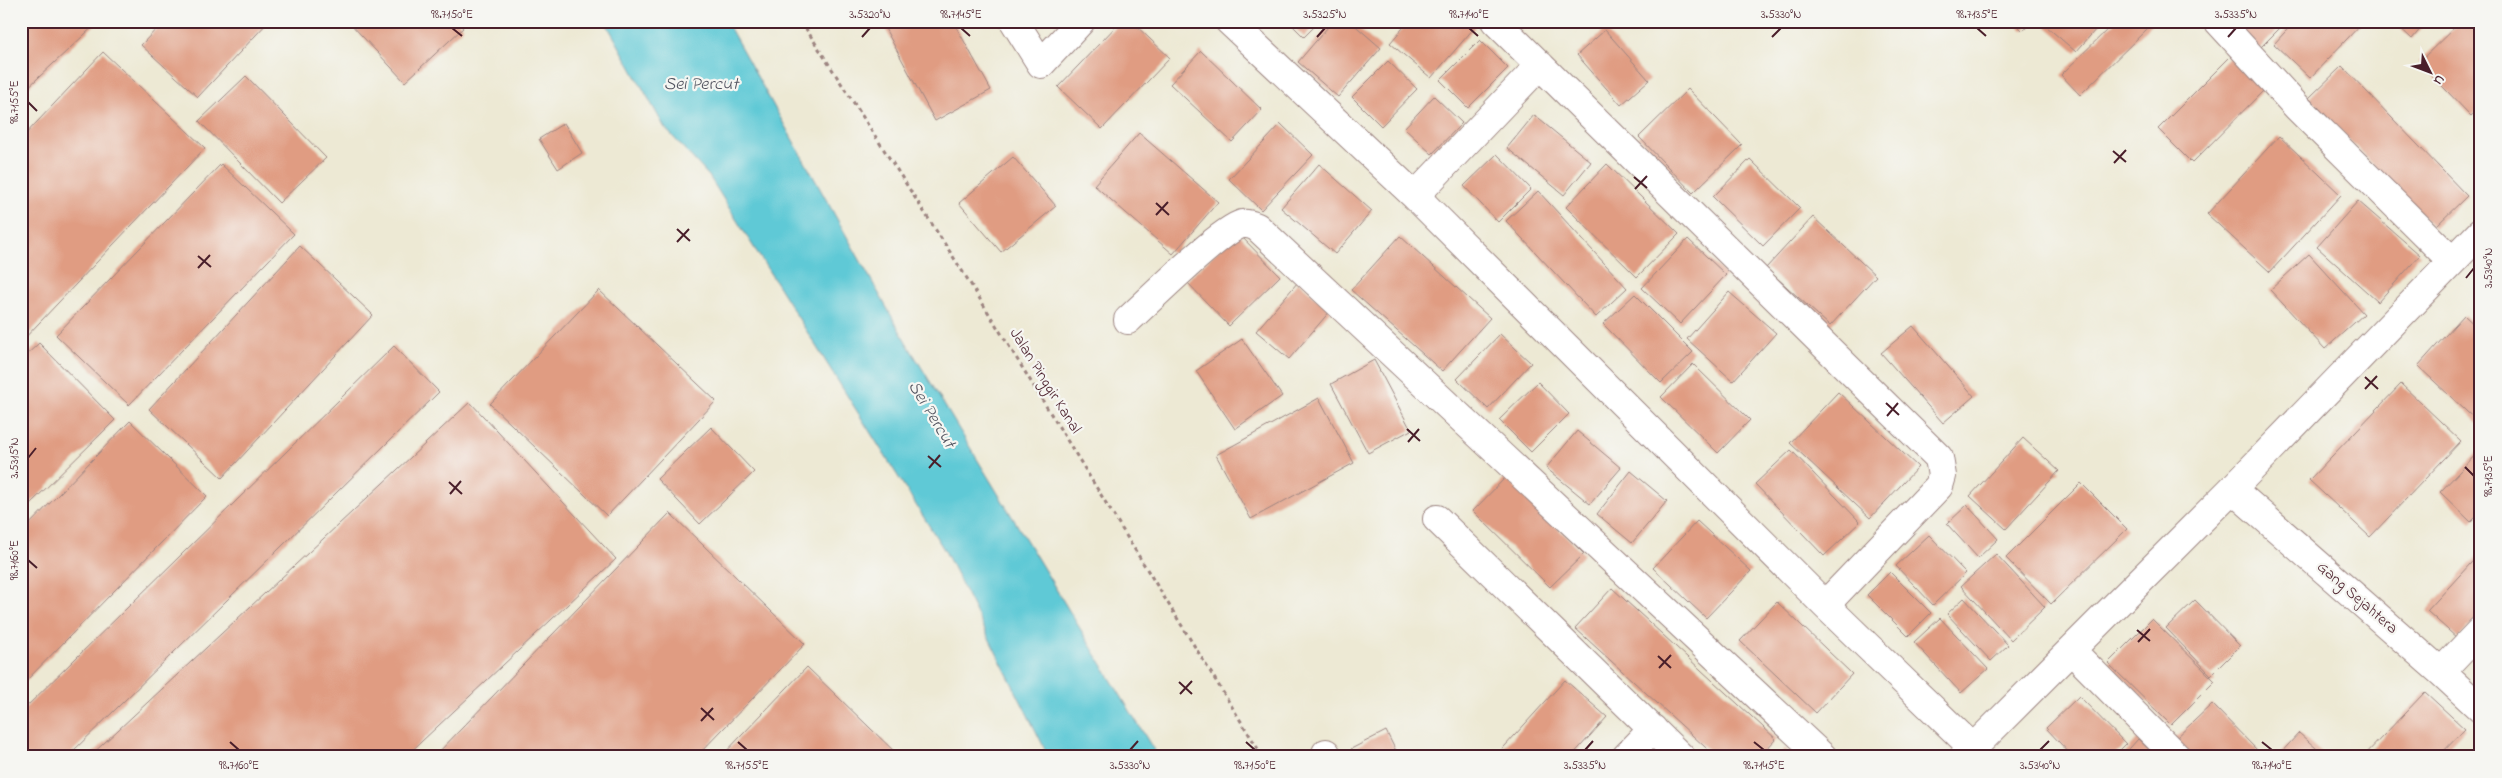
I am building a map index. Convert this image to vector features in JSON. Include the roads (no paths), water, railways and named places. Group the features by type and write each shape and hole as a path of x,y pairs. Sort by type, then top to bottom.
{"street":[{"path":"1014,21 1041,64 1081,21"},
{"path":"1229,21 1415,196 1825,605 1969,752 2232,489 2481,232"},
{"path":"1496,21 1938,458 1942,476 1939,486 1825,605"},
{"path":"2218,21 2298,107 2452,261"},
{"path":"1415,196 1540,65"},
{"path":"1128,320 1206,249 1231,230 1241,224 1257,227 1823,757"},
{"name":"Gang Sejahtera","path":"2232,489 2481,709"},
{"path":"1437,519 1681,757"},
{"path":"2441,672 2481,630"},
{"path":"2072,651 2177,757"},
{"path":"1626,757 1653,729"}],"water":[{"name":"Sei Percut","path":"605,21 726,21 906,342 1158,757 1049,757 945,551 709,176 665,128"}]}
